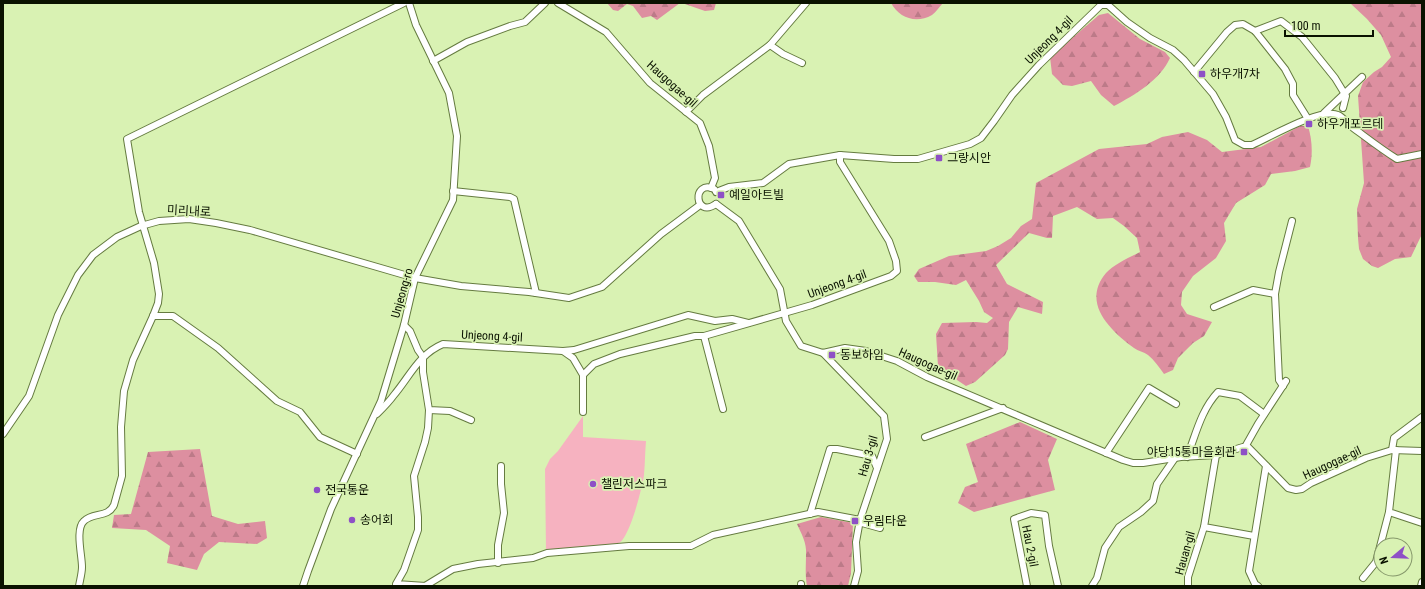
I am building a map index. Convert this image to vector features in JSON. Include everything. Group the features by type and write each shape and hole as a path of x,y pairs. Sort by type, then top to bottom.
{"street":[{"path":"79,586 82,567 80,530 83,521 109,512 114,505 122,476 121,427 124,391 133,360 158,304 158,286 154,263 139,212 127,139 404,3"},
{"name":"Unjeong-ro","path":"303,586 331,509 381,401 404,325 415,278 453,200 457,136 449,93 416,25 409,3"},
{"path":"433,60 467,42 525,22 545,3"},
{"name":"Haugogae-gil","path":"558,3 606,32 650,83 700,123 709,146 715,178 714,190 718,196 716,204"},
{"path":"686,112 703,95 770,45 806,3"},
{"name":"Unjeong 4-gil","path":"714,190 763,183 789,164 840,155 894,159 918,159 970,144 981,138 1012,95 1045,59 1101,5 1108,5 1127,22 1150,38 1173,50 1213,94 1226,117 1235,140 1244,145 1252,145 1324,113 1362,77"},
{"path":"1255,31 1281,21 1302,37 1330,74 1335,78 1346,96 1343,108"},
{"path":"1194,72 1227,32 1235,25 1243,24 1255,31 1285,69 1293,84 1292,95 1308,119"},
{"path":"770,45 783,54 802,63"},
{"path":"1324,113 1329,112 1339,115 1349,125 1379,148 1397,159 1422,154"},
{"name":"Unjeong 4-gil","path":"583,375 594,364 620,354 695,336 704,336 785,313 891,276 897,271 896,261 889,241 840,162 840,155"},
{"path":"714,190 706,188 701,190 698,194 700,204 705,208 716,204 739,221 780,289 786,321 801,346 823,353"},
{"path":"453,191 510,197 514,199 536,293"},
{"name":"미리내로","path":"3,434 29,396 58,315 78,275 94,255 117,237 143,225 159,220 182,220 216,223 250,230 415,278 461,286 536,293 569,298 602,286 661,234 700,204"},
{"path":"1245,447 1264,414 1284,384 1280,380 1275,294 1292,221"},
{"path":"1214,307 1253,290 1275,294"},
{"name":"Unjeong 4-gil","path":"373,418 394,396 423,357 433,348 443,344 563,351 574,350 688,315 715,321 732,319 749,323"},
{"path":"153,316 173,316 218,348 277,401 300,412 320,437 357,454"},
{"path":"404,325 410,331 418,350 423,357 423,372 429,410 428,428 425,442 414,476 418,530 404,570 396,584 425,586 453,569 478,564 534,558 547,553 629,546 691,546 713,535 735,529 818,512 860,520 862,523 880,528"},
{"path":"704,336 723,409"},
{"name":"Haugogae-gil","path":"823,353 845,348 872,353 896,361 927,377 1133,463 1216,455 1248,447 1288,488 1296,490 1302,489 1311,483 1366,458 1394,450 1422,450"},
{"path":"563,351 573,358 583,375 583,412"},
{"name":"Hau 3-gil","path":"823,353 884,416 886,439 860,520 856,542 858,571 854,586"},
{"path":"1106,453 1149,388 1176,404"},
{"path":"1187,457 1197,426 1211,400 1218,392 1240,396 1264,414"},
{"path":"925,437 1003,408"},
{"path":"429,410 450,411 471,420"},
{"path":"1363,578 1376,562 1389,512 1394,473 1394,438 1422,418"},
{"path":"810,514 830,449 872,456 877,468"},
{"path":"1216,455 1204,527 1254,536"},
{"path":"1092,586 1097,578 1105,548 1119,527 1141,512 1153,501 1157,484 1175,458"},
{"path":"497,562 498,545 504,513 501,484 502,466"},
{"path":"1258,586 1255,584 1249,571 1266,466"},
{"path":"1389,512 1422,523"},
{"name":"Hau 2-gil","path":"1027,586 1014,519 1031,513 1045,515 1049,546 1058,586"},
{"name":"Hauan-gil","path":"1188,586 1188,577 1204,527"},
{"path":"1421,586 1422,582"}],"green space":[{"path":"607,3 680,3 657,20 651,16 642,18 633,6 627,4 618,11 613,10"},
{"path":"682,3 716,3 714,10 705,11"},
{"path":"891,3 943,3 932,15 926,18 914,19 903,16"},
{"path":"1350,3 1422,3 1422,234 1411,257 1395,259 1378,268 1372,266 1363,259 1359,249 1357,209 1364,183 1358,96 1363,82 1382,67 1391,57 1381,35"},
{"path":"1108,13 1140,39 1165,52 1170,58 1160,73 1146,86 1114,106 1101,95 1091,81 1072,86 1063,85 1052,74 1050,57 1099,15"},
{"path":"1300,126 1308,126 1312,151 1310,167 1295,171 1271,174 1265,185 1236,203 1224,223 1226,241 1216,258 1193,276 1182,292 1181,305 1187,314 1212,322 1204,336 1193,343 1178,358 1173,370 1164,374 1148,355 1125,341 1108,324 1098,305 1096,295 1099,284 1109,270 1140,252 1137,238 1113,218 1097,219 1077,207 1053,216 1052,238 1029,233 996,265 1007,284 1043,302 1042,314 1018,307 1009,322 1008,349 1005,355 975,382 966,386 957,380 950,372 938,366 936,334 942,323 987,323 993,318 984,312 966,280 956,285 935,282 918,282 914,276 919,269 949,256 986,251 1011,238 1021,226 1032,219 1036,183 1099,149 1147,144 1162,137 1188,132 1207,140 1222,152 1261,147"},
{"path":"1020,422 1057,439 1048,460 1055,490 974,512 958,503 965,487 978,482 966,444"},
{"path":"200,449 212,516 238,524 265,521 267,538 257,544 219,542 204,554 197,570 167,563 170,546 146,530 112,528 114,515 131,514 148,452"},
{"path":"821,517 853,523 851,573 848,586 807,586 806,546 797,524"}],"shaded area":[{"name":"챌린저스파크","path":"583,416 583,437 646,441 644,475 638,501 627,532 619,543 604,547 546,551 545,469 550,459 558,451"}],"place":[{"name":"하우개7차","path":"1202,74"},
{"name":"하우개포르테","path":"1309,124"},
{"name":"그랑시안","path":"939,158"},
{"name":"예일아트빌","path":"721,195"},
{"name":"동보하임","path":"832,355"},
{"name":"야당15통마을회관","path":"1244,452"},
{"name":"챌린저스파크","path":"593,484"},
{"name":"전국통운","path":"317,490"},
{"name":"송어회","path":"352,520"},
{"name":"우림타운","path":"855,521"}]}
